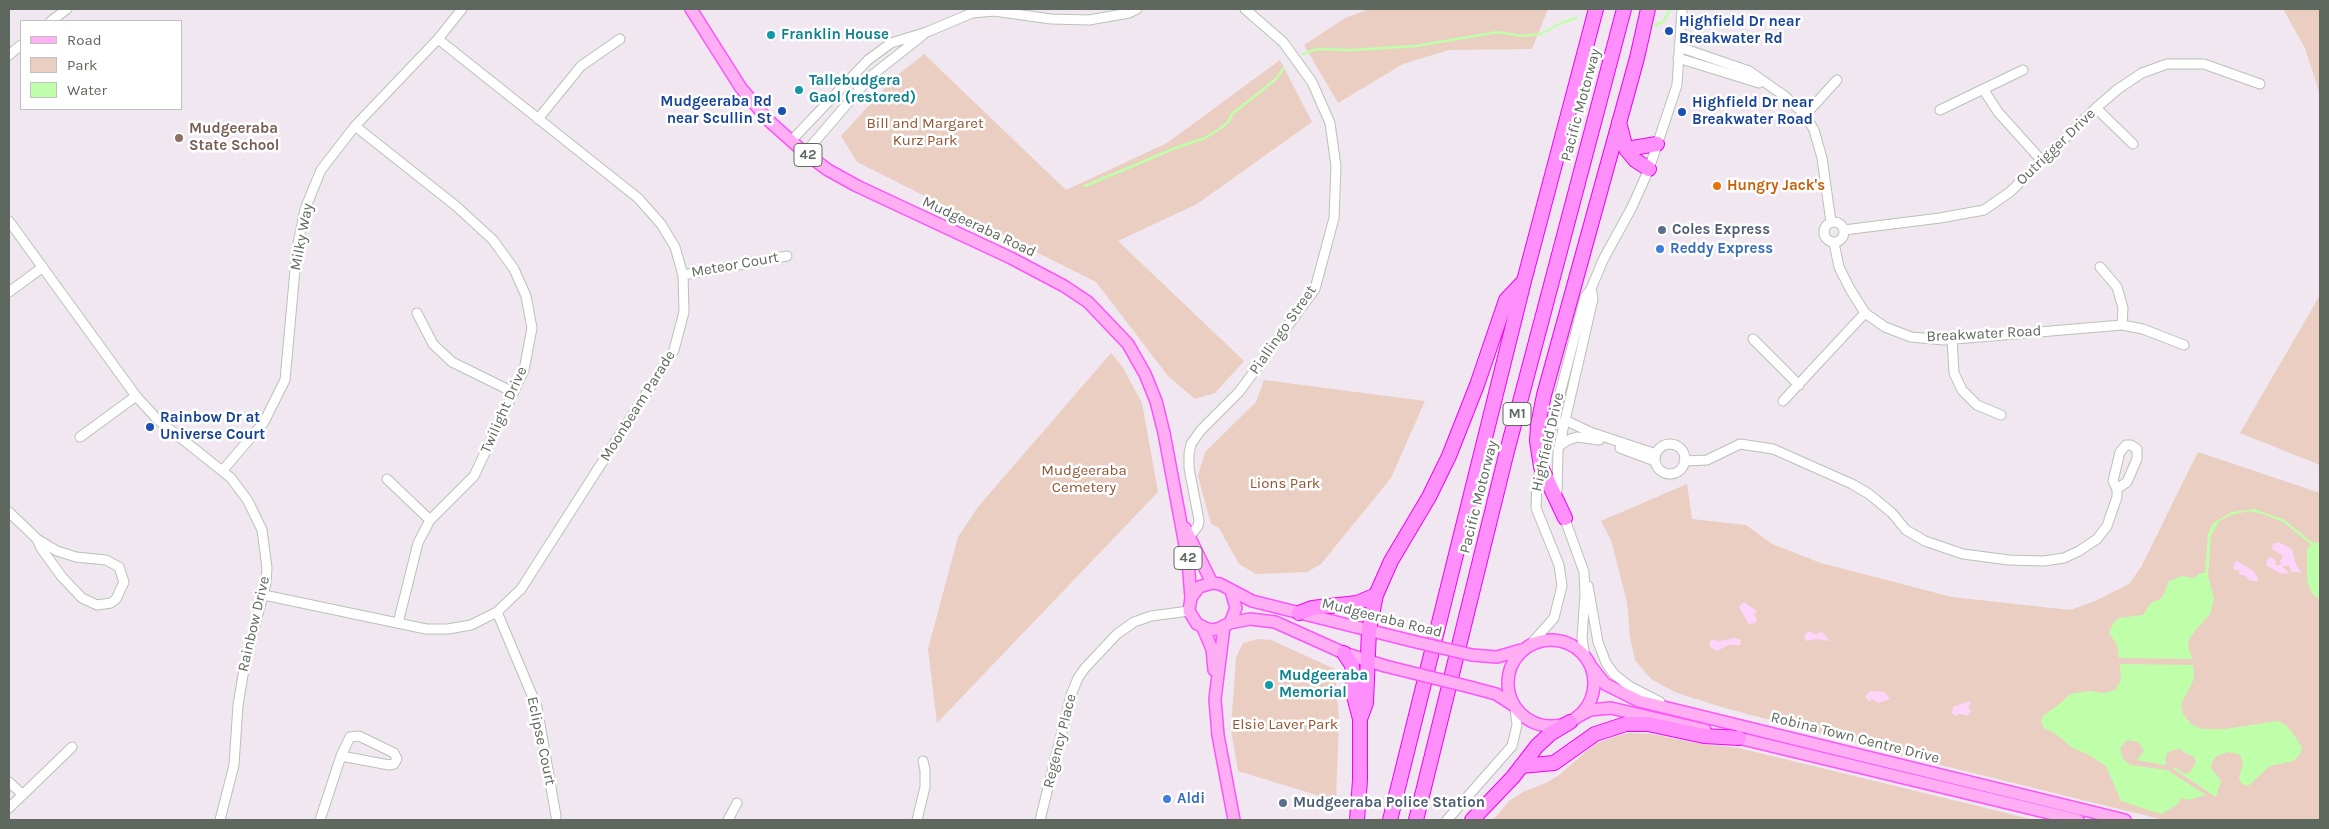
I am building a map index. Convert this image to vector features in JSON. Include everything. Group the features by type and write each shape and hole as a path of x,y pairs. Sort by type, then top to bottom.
{"highway":[{"name":"Pacific Motorway","path":"1390,820 1524,281 1596,9"},
{"name":"Pacific Motorway","path":"1416,820 1508,446 1624,9"},
{"name":"M1","path":"1564,518 1541,468 1537,435 1544,395 1637,58 1648,9"},
{"path":"1619,121 1626,148 1635,160 1649,169"},
{"path":"1626,148 1657,144"},
{"name":"M1","path":"1360,719 1366,703 1369,630 1376,595 1391,562 1429,497 1449,456 1477,385 1506,300 1524,281"},
{"path":"1299,613 1312,608 1357,604 1376,595"},
{"name":"M1","path":"1344,653 1352,665 1354,696 1360,719 1360,780 1357,820"},
{"path":"1472,820 1481,814 1544,739 1573,720"},
{"path":"1521,766 1554,764 1595,734 1626,724 1648,724 1704,736 1739,738"}],"main road":[{"name":"Mudgeeraba Road","path":"691,9 741,88 769,121 805,153 828,170 857,186 1041,273 1088,302 1128,344 1146,374 1156,401 1164,433 1188,561 1191,598"},
{"name":"Mudgeeraba Road","path":"1180,520 1190,536 1212,583"},
{"path":"1216,686 1227,625 1236,608 1231,591 1220,584 1212,583 1199,587 1191,598 1189,611 1197,624 1203,628 1218,630 1227,625 1250,619 1275,622 1344,653 1369,662 1496,694 1514,706 1527,719 1538,724 1553,726 1573,720 1586,707 1592,694 1594,678 1587,661 1576,648 1563,642 1546,640 1528,646 1516,657 1508,674 1508,690 1514,706"},
{"name":"Mudgeeraba Road","path":"1231,591 1252,601 1472,656 1502,656 1528,646"},
{"path":"1203,628 1212,649 1218,735 1234,820"},
{"name":"Robina Town Centre Drive","path":"1587,661 1599,679 1615,691 1639,701 2125,820"},
{"name":"Robina Town Centre Drive","path":"1573,720 1590,710 1611,708 2078,820"}],"street":[{"path":"52,20 67,9"},
{"name":"Milky Way","path":"223,470 264,422 286,380 298,248 305,208 321,170 355,126 438,39 462,9"},
{"path":"791,141 868,60 891,43 927,32 972,11 994,11 1051,19 1090,20 1129,14 1137,9"},
{"name":"Piallingo Street","path":"1190,536 1198,526 1199,520 1188,454 1191,444 1201,430 1240,392 1315,289 1334,218 1336,166 1330,123 1312,82 1283,42 1245,9"},
{"name":"Highfield Drive","path":"1528,646 1554,618 1562,586 1559,565 1536,508 1536,487 1585,297 1592,289 1603,260 1632,207 1649,169 1677,85 1682,9"},
{"path":"805,153 871,76 927,32"},
{"name":"Moonbeam Parade","path":"264,595 426,629 448,629 471,624 497,612 521,589 674,350 684,312 683,275 675,247 661,224 638,198 438,39"},
{"path":"538,118 581,66 620,39"},
{"path":"9,55 20,46"},
{"name":"Breakwater Road","path":"1679,47 1740,67 1786,97 1805,115 1814,130 1822,158 1831,222 1824,227 1823,235 1827,241 1834,243 1839,267 1865,313 1885,327 1911,337 1952,339 2122,325 2144,329 2184,345"},
{"name":"Breakwater Road","path":"1678,58 1769,86"},
{"name":"Outrigger Drive","path":"1844,230 1940,218 1984,210 2010,192 2096,108 2142,73 2167,64 2204,64 2260,84"},
{"path":"1940,110 2023,70"},
{"path":"1805,115 1837,80"},
{"path":"1983,89 1998,112 2042,161"},
{"path":"2096,108 2133,144"},
{"name":"Twilight Drive","path":"355,126 456,206 493,240 514,269 526,296 532,328 524,370 474,476 430,520 418,543 398,624"},
{"name":"Rainbow Drive","path":"9,220 136,396 157,419 223,470 248,501 262,530 267,568 264,595 244,669 238,705 234,765 220,820"},
{"path":"1831,222 1841,224 1844,230 1842,239 1834,243"},
{"name":"Meteor Court","path":"683,275 787,256"},
{"path":"9,292 42,267"},
{"path":"2100,267 2117,287 2123,308 2122,325"},
{"name":"Highfield Drive","path":"1587,661 1582,638 1585,594 1584,572 1564,518 1556,484 1559,446 1593,299 1592,289"},
{"path":"417,313 433,344 452,362 513,392"},
{"path":"1783,401 1865,313"},
{"path":"1753,339 1799,385"},
{"path":"1952,339 1954,373 1962,390 1977,404 2001,415"},
{"path":"80,437 136,396"},
{"path":"1550,431 1565,421 1655,457 1659,469 1668,473 1678,471 1684,461 1682,450 1675,445 1665,445 1655,457"},
{"path":"1559,446 1571,438 1586,437 1655,457"},
{"path":"1684,461 1707,460 1740,444 1773,449 1844,480 1868,494 1892,514 1906,530 1925,541 1963,554 2009,560 2044,562 2064,558 2079,551 2097,539 2107,526 2113,513 2117,489"},
{"path":"387,479 430,520"},
{"path":"9,512 37,539 67,555 113,562 119,567 124,578 121,591 116,599 111,603 98,605 82,598 57,570 41,548 37,539"},
{"path":"1584,572 1592,603 1599,647 1609,666 1632,689 1679,711"},
{"name":"Regency Place","path":"1040,820 1071,694 1082,673 1108,642 1129,625 1143,618 1189,611"},
{"name":"Eclipse Court","path":"497,612 537,706 556,816"},
{"path":"1447,820 1512,746 1517,725 1514,706"},
{"path":"320,820 341,756 348,739 355,736 394,753 397,759 394,764 389,765 341,756"},
{"path":"9,808 72,747"},
{"path":"917,820 925,787 925,770 922,761"},
{"path":"9,782 22,794"},
{"path":"728,820 737,803"}],"green space":[{"path":"1369,9 1548,9 1532,49 1449,50 1403,64 1338,103 1304,45 1345,18"},
{"path":"2283,9 2320,9 2320,95 2305,48"},
{"name":"Bill and Margaret Kurz Park","path":"924,54 1066,190 1167,143 1280,60 1312,122 1197,204 1118,241 1244,361 1215,393 1195,399 1168,376 1096,282 857,162 841,136 893,79"},
{"path":"2320,295 2320,465 2240,433"},
{"name":"Mudgeeraba Cemetery","path":"1111,353 1122,366 1142,403 1158,492 937,723 928,649 958,537 978,507"},
{"name":"Lions Park","path":"1264,380 1425,401 1391,478 1321,564 1307,572 1256,574 1239,564 1219,528 1211,524 1198,476 1205,452 1256,402"},
{"path":"2198,452 2320,493 2320,820 2164,820 1916,759 1725,708 1677,693 1651,679 1635,660 1630,637 1627,602 1611,540 1601,521 1687,484 1692,519 1746,525 1772,544 1821,563 1952,597 2070,610 2095,601 2129,584 2141,567"},
{"name":"Elsie Laver Park","path":"1258,639 1271,640 1335,669 1339,720 1336,801 1238,771 1231,729 1236,657 1243,643"},
{"path":"1630,733 1651,734 1702,744 1739,748 2035,820 1493,820 1509,801 1523,792 1548,782 1559,775 1595,744"}],"sand":[{"path":"2278,542 2292,549 2296,565 2301,572 2292,572 2289,566 2282,566 2289,573 2281,574 2266,565 2267,559 2271,557 2275,559 2276,565 2281,565 2280,561 2283,556 2272,549 2273,544"},
{"path":"2237,561 2253,571 2258,578 2257,582 2248,580 2245,575 2240,575 2239,570 2235,570 2233,567"},
{"path":"1744,602 1757,611 1754,615 1757,620 1755,623 1749,624 1746,620 1739,606"},
{"path":"1809,631 1815,634 1822,632 1830,641 1817,639 1806,641 1804,635"},
{"path":"1735,638 1741,640 1740,645 1728,645 1717,651 1709,646 1711,639 1719,641"},
{"path":"1870,691 1884,692 1890,699 1878,703 1872,699 1869,702 1865,696"},
{"path":"1969,701 1971,704 1968,707 1971,711 1968,716 1960,714 1955,716 1952,713 1953,707"}],"water":[{"path":"2254,509 2283,519 2313,543 2320,542 2320,601 2312,593 2307,581 2307,550 2311,545 2308,542 2283,522 2263,514 2249,511 2231,515 2219,521 2211,536 2208,576 2214,599 2210,614 2188,641 2193,659 2119,658 2117,645 2109,633 2114,622 2119,618 2143,615 2151,603 2162,598 2169,581 2182,576 2194,578 2200,573 2205,573 2208,534 2213,523 2232,512"},
{"path":"2120,664 2193,665 2194,679 2181,704 2183,714 2191,724 2202,729 2225,729 2278,721 2287,726 2296,738 2302,748 2300,754 2293,761 2270,766 2248,786 2241,783 2239,778 2243,762 2239,754 2228,752 2217,756 2212,762 2211,768 2221,781 2216,797 2172,768 2177,768 2184,774 2190,772 2196,762 2194,757 2179,749 2167,753 2165,760 2167,764 2164,765 2137,760 2144,750 2138,742 2127,740 2120,748 2123,759 2130,765 2167,770 2206,795 2188,800 2181,798 2178,804 2161,814 2121,801 2106,766 2089,755 2071,747 2056,734 2044,728 2041,721 2043,716 2070,694 2089,691 2104,693 2115,690 2121,680"}],"waterway":[{"path":"1654,26 1663,22 1670,10"},
{"path":"1303,54 1317,49 1352,50 1416,46 1498,32 1521,36 1541,34 1561,23 1576,18"},
{"path":"1085,186 1178,147 1205,138 1229,121 1232,114 1276,79 1284,68"}],"place":[{"name":"Highfield Dr near Breakwater Rd","path":"1669,31"},
{"name":"Franklin House","path":"771,35"},
{"name":"Tallebudgera Gaol (restored)","path":"799,90"},
{"name":"Mudgeeraba Rd near Scullin St","path":"782,111"},
{"name":"Highfield Dr near Breakwater Road","path":"1682,112"},
{"name":"Mudgeeraba State School","path":"179,138"},
{"name":"Hungry Jack's","path":"1717,186"},
{"name":"Coles Express","path":"1662,230"},
{"name":"Reddy Express","path":"1660,249"},
{"name":"Rainbow Dr at Universe Court","path":"150,427"},
{"name":"Mudgeeraba Memorial","path":"1269,685"},
{"name":"Aldi","path":"1167,799"},
{"name":"Mudgeeraba Police Station","path":"1283,803"}]}
